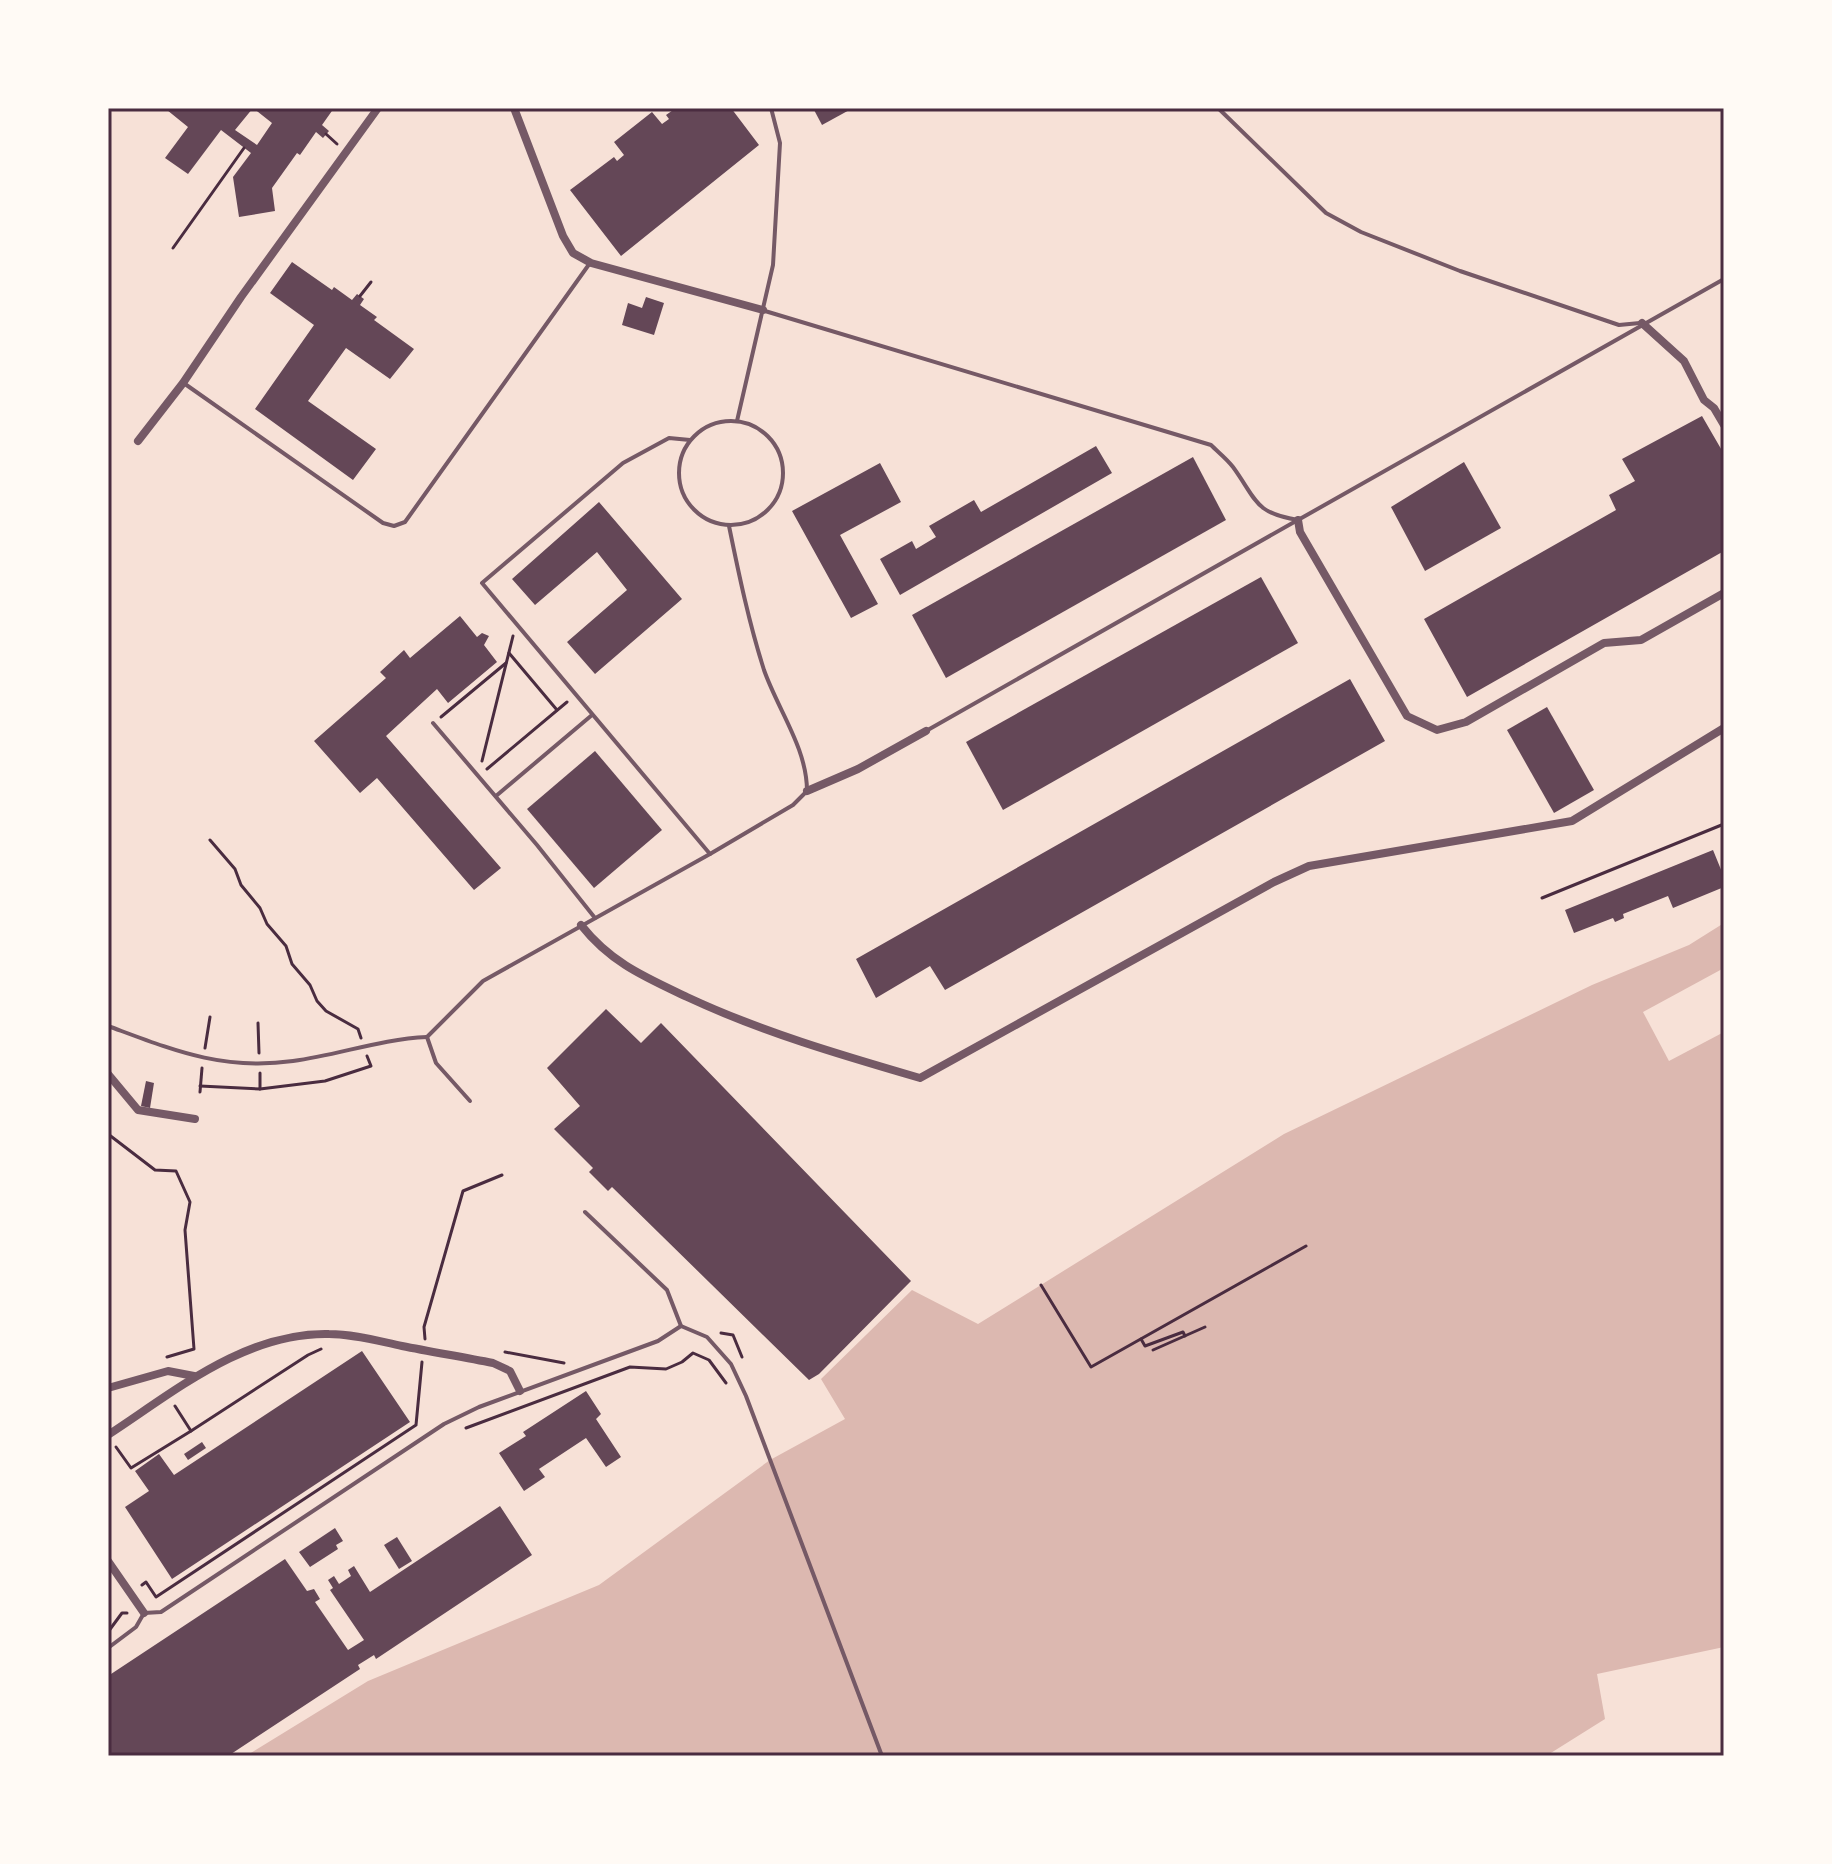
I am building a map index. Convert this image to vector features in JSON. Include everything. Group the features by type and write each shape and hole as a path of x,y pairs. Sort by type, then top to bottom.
{"street":[{"path":"138,441 183,383 258,273 378,108"},
{"path":"514,108 563,236 573,253 591,263 763,310"},
{"path":"1642,323 1684,361 1704,400 1714,408 1724,425"},
{"path":"1298,520 1300,532 1407,716 1437,730 1466,722 1604,643 1641,640 1724,593"},
{"path":"581,925 597,945 626,968 708,1007 799,1043 920,1078 1274,882 1309,866 1572,821 1724,728"},
{"path":"807,791 858,769 926,731"},
{"path":"108,1074 138,1110 195,1119"},
{"path":"108,1435 194,1376 289,1337 327,1334 353,1336 493,1363 510,1371 520,1391"},
{"path":"108,1388 168,1371 194,1376"},
{"path":"108,1561 144,1613"}],"lane":[{"path":"737,421 773,265 780,143 771,108"},
{"path":"1218,108 1326,213 1361,232 1460,271 1619,325 1642,323"},
{"path":"183,383 383,523 394,526 405,522 591,263"},
{"path":"926,731 1724,279"},
{"path":"763,310 1211,445 1231,465 1258,506 1275,516 1298,520"},
{"path":"737,421 754,426 768,436 779,450 784,467 783,485 776,501 765,514 749,523 729,526 700,516 688,504 681,488 679,471 682,455 690,440 703,428 720,422 737,421"},
{"path":"690,440 669,438 623,463 482,583 710,854"},
{"path":"108,1026 191,1056 231,1063 292,1061 396,1038 427,1037 483,981 793,805 807,791 807,770 765,673 750,623 729,526"},
{"path":"496,796 592,715"},
{"path":"433,723 595,918"},
{"path":"427,1037 436,1063 470,1101"},
{"path":"585,1212 667,1290 681,1326 707,1337 731,1364 746,1396 882,1756"},
{"path":"108,1648 136,1627 144,1613 161,1612 444,1424 520,1391 658,1341 681,1326"}],"path":[{"path":"173,248 244,148"},
{"path":"360,296 371,282"},
{"path":"478,776 516,623"},
{"path":"509,653 557,710"},
{"path":"433,723 506,663"},
{"path":"478,776 576,695"},
{"path":"1542,898 1724,824"},
{"path":"210,840 235,869 241,885 286,946 292,964 310,985 317,1001 326,1011 358,1029 371,1066 325,1081 260,1089"},
{"path":"129,1592 146,1582 156,1597 416,1425 424,1327 463,1191 502,1175"},
{"path":"1041,1285 1091,1367 1306,1246"},
{"path":"1153,1350 1205,1327"},
{"path":"1141,1339 1145,1346 1183,1332 1185,1336"},
{"path":"465,1428 630,1367 666,1369 693,1353 709,1360 727,1385"},
{"path":"116,1446 131,1468 191,1431"},
{"path":"108,1632 122,1613 144,1613"}],"shaded area":[{"path":"1724,923 1724,1647 1597,1674 1605,1719 1546,1756 246,1756 368,1681 599,1585 770,1460 845,1419 821,1379 912,1290 978,1324 1284,1134 1592,985 1689,945"}],"pier":[{"path":"1724,968 1724,1032 1669,1061 1643,1012"}],"building":[{"path":"216,108 221,111 224,108 253,108 334,108 322,125 329,131 323,138 316,132 272,188 275,211 239,217 233,177 251,153 221,130 188,174 165,158 188,127 167,110","holes":["253,108 272,123 257,145 235,130"]},
{"path":"676,108 731,108 759,145 621,256 570,190 614,157 617,161 624,155 614,142 652,112 662,124 669,119 666,115"},
{"path":"813,108 853,108 822,125"},
{"path":"292,262 352,300 357,294 364,299 360,305 377,317 374,320 414,349 390,379 346,348 308,401 376,449 353,480 255,409 314,325 270,293"},
{"path":"646,297 664,303 654,335 622,325 628,303 642,308"},
{"path":"1702,416 1724,454 1724,551 1467,697 1424,619 1616,510 1609,495 1635,481 1622,459"},
{"path":"1096,446 1112,473 900,595 880,559 912,541 916,549 936,537 929,526 974,500 981,512"},
{"path":"1193,457 1226,520 946,678 912,615"},
{"path":"1464,462 1501,528 1425,571 1391,507"},
{"path":"880,463 901,502 840,535 878,604 851,618 792,511"},
{"path":"599,502 682,599 595,674 567,642 627,590 597,552 535,605 512,579"},
{"path":"1261,577 1298,643 1003,810 966,742"},
{"path":"460,616 477,637 482,633 489,636 484,645 497,662 448,703 437,689 386,736 501,868 474,890 377,778 360,793 314,741 386,678 380,672 404,650 410,658"},
{"path":"1350,679 1385,741 945,990 930,966 876,998 856,959"},
{"path":"1547,707 1594,790 1554,813 1507,730"},
{"path":"595,751 662,830 594,888 527,809"},
{"path":"1713,850 1724,877 1724,887 1673,908 1668,896 1623,914 1624,918 1615,922 1613,918 1574,933 1565,910"},
{"path":"606,1009 641,1043 661,1023 911,1281 819,1374 809,1380 612,1187 608,1191 589,1172 593,1168 554,1129 580,1106 547,1068"},
{"path":"146,1081 154,1083 150,1108 141,1106"},
{"path":"362,1351 410,1422 172,1579 125,1507 149,1491 135,1471 159,1454 174,1475"},
{"path":"586,1391 601,1414 596,1419 621,1457 606,1467 586,1438 539,1469 545,1477 524,1491 499,1453 526,1436 523,1432"},
{"path":"202,1442 206,1448 188,1460 184,1454"},
{"path":"500,1506 532,1555 376,1659 374,1655 358,1665 360,1669 228,1756 108,1756 108,1676 285,1559 307,1591 314,1589 320,1599 315,1602 348,1650 364,1640 330,1590 333,1588 328,1580 334,1576 339,1584 351,1576 348,1570 354,1566 370,1592"},
{"path":"335,1528 343,1541 336,1545 338,1549 310,1567 299,1552"},
{"path":"397,1537 412,1561 399,1569 384,1545"}]}
